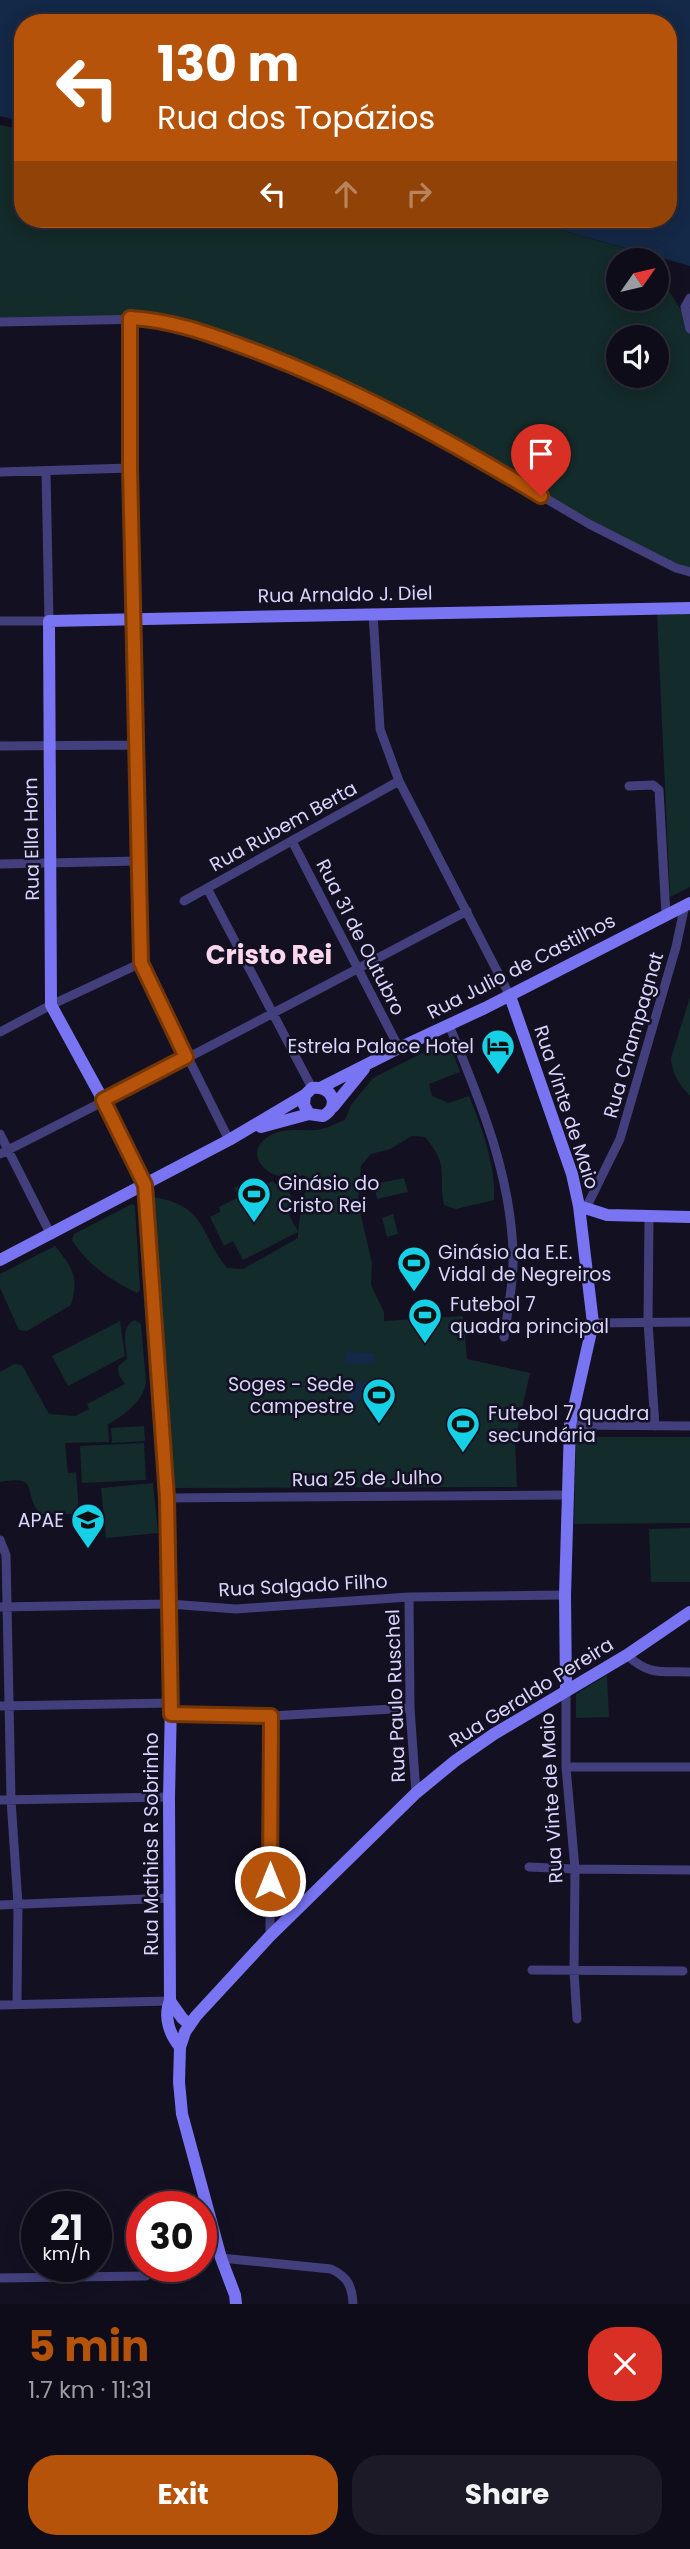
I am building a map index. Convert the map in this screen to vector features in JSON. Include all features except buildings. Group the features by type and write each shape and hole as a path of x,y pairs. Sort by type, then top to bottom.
{"main road":[{"name":"Rua Arnaldo J. Diel","path":"49,621 690,608"},
{"name":"Rua Ella Horn","path":"49,621 51,1005 103,1100 145,1185"},
{"name":"Rua Julio de Castilhos","path":"0,1259 51,1235 229,1140 313,1090 510,996 688,904"},
{"name":"Rua Vinte de Maio","path":"510,996 582,1207 593,1322 570,1425 565,1595 566,1691"},
{"name":"Rua Julio de Castilhos","path":"333,1107 368,1064"},
{"path":"313,1090 333,1097 333,1107 323,1116 309,1114 304,1105 313,1090"},
{"name":"Rua Julio de Castilhos","path":"247,1130 309,1114"},
{"name":"Rua Mathias R Sobrinho","path":"145,1185 167,1498 171,1709 170,2001 167,2008 170,2035 180,2048"},
{"path":"582,1207 607,1215 690,1217"},
{"name":"Rua Geraldo Pereira","path":"236,2304 182,2114 180,2048 190,2025 270,1937 416,1793 494,1734 627,1655 690,1612"},
{"path":"170,2001 190,2025"}],"street":[{"path":"690,298 685,307 690,329"},
{"path":"130,318 130,468 141,963 229,1140"},
{"path":"0,322 148,319 192,328 293,364 447,440 589,524 676,568 690,572"},
{"path":"0,472 130,468"},
{"name":"Rua Ella Horn","path":"46,471 49,621"},
{"name":"Rua Vinte de Maio","path":"373,613 380,729 399,781 510,996"},
{"name":"Rua Arnaldo J. Diel","path":"0,621 49,621"},
{"path":"0,746 136,745"},
{"name":"Rua Rubem Berta","path":"184,901 399,781"},
{"path":"629,786 653,785 659,790 666,915"},
{"name":"Rua 31 de Outubro","path":"292,841 399,1048"},
{"path":"0,864 139,861"},
{"path":"207,888 313,1090"},
{"name":"Rua Champagnat","path":"582,1207 620,1139 688,904"},
{"path":"4,1152 274,1014 467,911"},
{"path":"0,1032 141,963"},
{"path":"449,1025 483,1108 502,1172 513,1252 504,1337"},
{"path":"0,1134 4,1152 51,1235"},
{"path":"649,1218 648,1322 655,1426"},
{"path":"593,1322 690,1322"},
{"path":"570,1425 690,1426"},
{"name":"Rua 25 de Julho","path":"167,1498 568,1495"},
{"path":"0,1540 6,1555 3,1607 18,1904 17,2004"},
{"name":"Rua Salgado Filho","path":"3,1607 169,1604 236,1609 409,1597 565,1595"},
{"name":"Rua Paulo Ruschel","path":"409,1597 410,1708 416,1793"},
{"path":"627,1655 648,1671 690,1672"},
{"name":"Rua Vinte de Maio","path":"566,1691 566,1767 575,1870 574,1971 577,2019"},
{"path":"0,1706 171,1709 271,1716 410,1708"},
{"path":"270,1937 271,1716"},
{"path":"566,1767 690,1768"},
{"path":"0,1800 169,1797"},
{"path":"528,1867 575,1870 690,1870"},
{"path":"0,1905 170,1898"},
{"path":"532,1970 682,1970"},
{"path":"0,2005 170,2001"},
{"path":"221,2258 331,2269 344,2275 351,2287 353,2304"},
{"path":"0,2278 126,2276"}],"green space":[{"path":"0,125 14,128 14,228 553,228 625,248 606,248 606,312 668,312 669,291 690,325 690,571 676,568 447,440 293,364 130,318 0,322"},
{"path":"690,612 690,887 670,897 657,613"},
{"path":"690,997 690,1096 677,1078 671,1058"},
{"path":"448,1040 460,1072 429,1084 432,1096 449,1103 469,1096 490,1160 494,1200 456,1209 444,1205 442,1170 438,1156 425,1137 412,1136 390,1149 371,1154 361,1166 358,1203 372,1263 371,1285 384,1312 384,1321 463,1316 467,1359 530,1373 515,1440 517,1487 175,1488 153,1197 170,1201 192,1214 227,1268 243,1269 298,1238 298,1232 243,1260 233,1241 224,1246 210,1217 220,1212 219,1207 239,1197 234,1188 248,1181 254,1190 273,1181 275,1184 280,1182 284,1189 287,1188 297,1208 288,1213 298,1231 303,1198 311,1179 303,1175 281,1177 264,1168 257,1154 259,1146 266,1138 284,1131 322,1129 345,1120 351,1105 373,1078"},
{"path":"404,1178 408,1192 377,1199 374,1184"},
{"path":"132,1204 135,1206 140,1290 137,1293 100,1271 72,1240 74,1234"},
{"path":"393,1214 398,1234 387,1237 382,1218"},
{"path":"55,1246 73,1273 71,1305 27,1331 19,1330 0,1288 0,1274"},
{"path":"135,1320 141,1324 146,1383 144,1390 132,1407 108,1424 109,1442 65,1443 68,1473 76,1472 79,1514 41,1514 35,1507 27,1484 13,1480 0,1482 0,1372 14,1364 22,1365 49,1414 75,1416 89,1409 87,1404 125,1384 119,1375 118,1366 127,1359 126,1331"},
{"path":"120,1321 125,1356 68,1386 52,1356"},
{"path":"144,1426 145,1441 112,1443 111,1428"},
{"path":"576,1437 690,1437 690,1523 574,1524"},
{"path":"144,1443 146,1480 82,1483 80,1446"},
{"path":"153,1483 158,1533 106,1538 101,1488"},
{"path":"690,1528 690,1582 651,1582 649,1529"},
{"path":"607,1675 609,1717 576,1718 576,1694"}],"water":[{"path":"0,0 690,0 690,266 669,260 669,248 625,248 553,228 677,228 677,14 14,14 14,120 0,116"},
{"path":"345,1352 375,1353 375,1364 345,1364"},
{"path":"378,1378 380,1396 375,1399 361,1398 355,1406 349,1405 349,1380 364,1383"}],"place":[{"name":"Estrela Palace Hotel","path":"498,1076"},
{"name":"Ginásio do Cristo Rei","path":"254,1224"},
{"name":"Ginásio da E.E. Vidal de Negreiros","path":"414,1293"},
{"name":"Futebol 7 quadra principal","path":"425,1345"},
{"name":"Soges - Sede campestre","path":"379,1425"},
{"name":"Futebol 7 quadra secundária","path":"463,1454"},
{"name":"APAE","path":"88,1550"}],"district":[{"name":"Cristo Rei","path":"269,955"}],"route":[{"path":"270,1881 271,1716 171,1714 167,1498 145,1185 103,1100 186,1057 141,963 130,468 130,318 192,328 293,364 447,440 541,496"}]}
